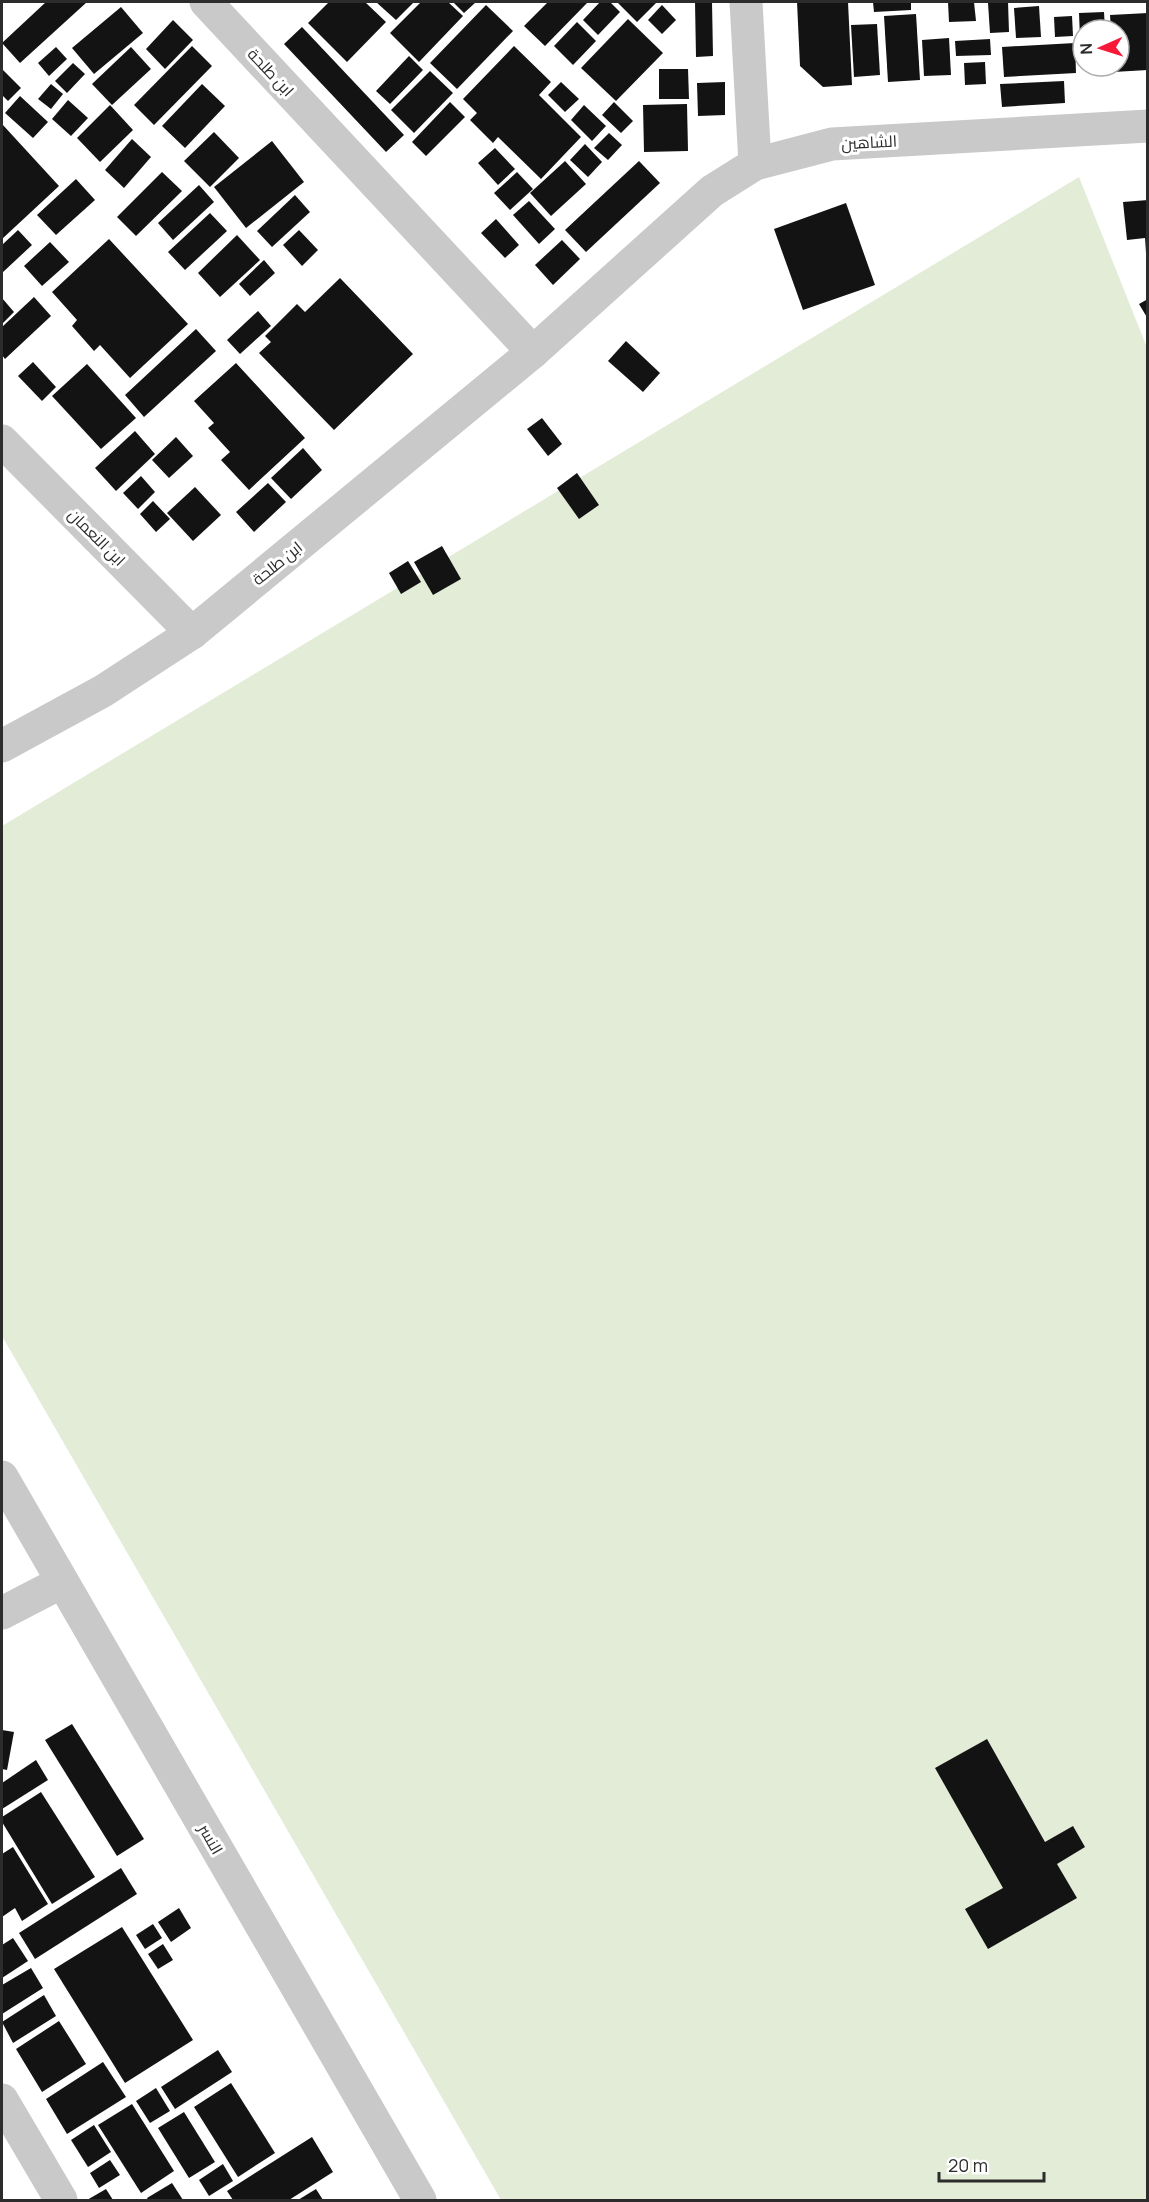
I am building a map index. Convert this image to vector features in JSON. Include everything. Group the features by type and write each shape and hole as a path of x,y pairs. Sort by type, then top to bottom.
{"street":[{"name":"ابن طلحة","path":"206,2 533,352"},
{"path":"746,2 755,164"},
{"name":"الشاهين","path":"755,164 832,144 1148,126"},
{"name":"ابن طلحة","path":"2,746 103,691 192,633 533,352 712,191 755,164"},
{"name":"ابن النعمان","path":"2,441 192,633"},
{"name":"النسر","path":"2,1477 420,2200"},
{"path":"2,1613 62,1582"},
{"path":"2,2100 61,2200"}],"green space":[{"path":"1079,177 1148,350 1147,2200 501,2200 2,1336 2,826"}],"building":[{"path":"46,2 87,2 20,63 2,43"},
{"path":"329,2 365,2 386,22 347,62 308,23"},
{"path":"376,2 414,2 396,20"},
{"path":"421,2 448,2 463,16 419,62 390,33"},
{"path":"453,2 476,2 464,13"},
{"path":"548,2 588,2 545,46 524,26"},
{"path":"600,2 610,2 620,12 598,35 583,20"},
{"path":"617,2 657,2 637,22"},
{"path":"695,2 712,2 713,56 696,57"},
{"path":"797,2 848,2 852,85 823,87 800,66"},
{"path":"873,2 911,2 911,10 874,12"},
{"path":"948,2 974,2 976,21 949,22"},
{"path":"1008,2 1009,32 990,33 988,3"},
{"path":"486,5 513,31 457,89 430,63"},
{"path":"662,5 676,20 662,34 648,20"},
{"path":"1039,6 1041,37 1016,38 1014,8"},
{"path":"121,7 143,33 94,74 72,48"},
{"path":"1104,12 1104,18 1079,18 1079,13"},
{"path":"1148,13 1148,70 1131,71 1131,18 1110,18 1110,15"},
{"path":"916,14 920,80 888,82 884,16"},
{"path":"1072,16 1071,36 1055,37 1054,17"},
{"path":"628,19 663,53 616,101 581,68"},
{"path":"173,20 193,40 165,69 146,49"},
{"path":"577,22 596,41 573,65 554,46"},
{"path":"877,24 880,75 854,77 851,25"},
{"path":"302,27 404,135 386,152 284,44"},
{"path":"949,38 951,75 924,76 922,40"},
{"path":"990,39 991,55 956,56 955,41"},
{"path":"1071,43 1071,73 1004,77 1002,47"},
{"path":"192,46 212,66 154,125 134,105"},
{"path":"514,46 551,82 539,95 581,137 541,179 498,137 493,143 470,120 477,113 463,99"},
{"path":"56,47 67,59 49,76 38,63"},
{"path":"131,47 151,69 112,105 92,84"},
{"path":"409,56 423,70 390,104 376,91"},
{"path":"985,62 986,84 965,85 964,63"},
{"path":"73,63 85,74 67,93 55,81"},
{"path":"2,69 21,88 8,101 2,95"},
{"path":"659,69 688,69 689,99 659,99"},
{"path":"430,71 453,93 414,133 391,110"},
{"path":"1064,81 1065,103 1002,107 1000,84"},
{"path":"561,82 579,99 565,112 548,95"},
{"path":"725,82 725,115 698,116 697,83"},
{"path":"51,84 63,94 51,109 38,99"},
{"path":"202,84 225,106 185,148 162,126"},
{"path":"20,96 48,122 33,138 5,113"},
{"path":"68,100 88,118 71,136 52,119"},
{"path":"450,102 465,117 426,156 412,142"},
{"path":"614,102 633,121 621,133 602,115"},
{"path":"687,104 688,151 644,152 643,105"},
{"path":"110,105 133,130 100,162 77,138"},
{"path":"584,105 606,126 592,141 571,120"},
{"path":"2,124 59,186 2,239"},
{"path":"214,132 239,158 210,187 184,161"},
{"path":"609,133 622,145 608,160 594,148"},
{"path":"132,139 151,157 124,188 105,170"},
{"path":"272,141 304,182 246,228 214,187"},
{"path":"585,144 602,162 588,177 570,160"},
{"path":"495,148 515,169 498,185 478,163"},
{"path":"565,161 586,184 551,216 530,193"},
{"path":"639,161 660,183 586,252 565,230"},
{"path":"162,172 182,191 136,236 117,217"},
{"path":"517,172 533,189 510,210 494,193"},
{"path":"76,179 95,200 56,235 37,215"},
{"path":"199,185 214,202 173,240 158,223"},
{"path":"295,195 310,212 272,247 257,231"},
{"path":"1148,200 1148,253 1146,253 1145,238 1127,240 1123,202"},
{"path":"529,201 555,229 539,244 513,215"},
{"path":"846,203 875,285 803,310 774,229"},
{"path":"210,213 227,231 185,270 168,252"},
{"path":"496,219 519,245 505,258 481,233"},
{"path":"18,230 32,245 2,273 2,245"},
{"path":"299,230 318,250 302,266 283,245"},
{"path":"237,235 260,260 220,297 198,273"},
{"path":"109,239 188,324 130,378 100,345 94,351 72,326 77,320 52,292"},
{"path":"562,240 580,259 553,285 535,265"},
{"path":"50,242 69,262 42,286 24,266"},
{"path":"264,260 275,273 250,296 239,284"},
{"path":"340,278 413,354 334,430 259,353 271,342 265,336 297,304 305,312"},
{"path":"34,297 51,316 5,359 2,355 2,327"},
{"path":"2,298 14,312 2,324"},
{"path":"1148,299 1148,319 1139,304"},
{"path":"258,311 271,326 240,354 227,340"},
{"path":"196,329 216,351 144,417 125,395"},
{"path":"626,341 660,373 643,392 608,361"},
{"path":"33,362 56,387 42,401 18,376"},
{"path":"236,363 305,438 249,490 221,460 230,452 208,428 214,423 194,401"},
{"path":"87,364 136,418 101,449 52,396"},
{"path":"542,418 562,444 548,456 527,429"},
{"path":"135,431 155,454 116,491 95,468"},
{"path":"176,437 193,456 169,478 152,460"},
{"path":"303,448 322,470 291,499 271,478"},
{"path":"577,473 599,505 579,519 557,488"},
{"path":"141,476 155,492 138,509 123,493"},
{"path":"268,483 286,502 254,532 236,512"},
{"path":"195,487 221,515 193,541 167,513"},
{"path":"153,501 170,519 156,532 140,514"},
{"path":"442,546 461,579 433,595 414,562"},
{"path":"408,561 421,582 401,594 389,573"},
{"path":"72,1724 144,1839 117,1856 45,1740"},
{"path":"2,1730 14,1732 7,1770 2,1769"},
{"path":"987,1739 1045,1842 1073,1826 1085,1847 1057,1864 1077,1898 988,1949 965,1909 1003,1888 935,1768"},
{"path":"36,1760 48,1780 2,1809 2,1783"},
{"path":"41,1792 95,1877 52,1904 2,1822 2,1817"},
{"path":"13,1847 48,1904 22,1921 15,1908 2,1917 2,1854"},
{"path":"121,1868 137,1894 35,1959 19,1933"},
{"path":"179,1908 191,1928 171,1942 158,1922"},
{"path":"153,1924 162,1938 145,1949 136,1935"},
{"path":"122,1927 193,2040 125,2083 54,1969"},
{"path":"13,1938 28,1961 2,1978 2,1945"},
{"path":"163,1944 173,1960 158,1969 148,1954"},
{"path":"31,1968 43,1988 2,2014 2,1985"},
{"path":"44,1995 56,2016 13,2043 2,2022"},
{"path":"59,2021 86,2064 42,2092 16,2049"},
{"path":"218,2050 232,2072 175,2109 161,2087"},
{"path":"103,2062 126,2097 67,2134 46,2099"},
{"path":"231,2083 275,2153 238,2177 194,2107"},
{"path":"156,2088 170,2111 150,2123 136,2101"},
{"path":"132,2104 174,2171 141,2193 98,2125"},
{"path":"184,2112 215,2162 189,2178 158,2128"},
{"path":"94,2125 111,2152 88,2167 71,2140"},
{"path":"312,2137 333,2172 289,2200 233,2200 227,2191"},
{"path":"110,2160 120,2175 99,2188 90,2173"},
{"path":"223,2164 233,2181 209,2196 199,2180"},
{"path":"172,2183 183,2200 148,2200 147,2198"},
{"path":"106,2189 113,2200 87,2200"},
{"path":"316,2189 323,2200 298,2200"}]}
